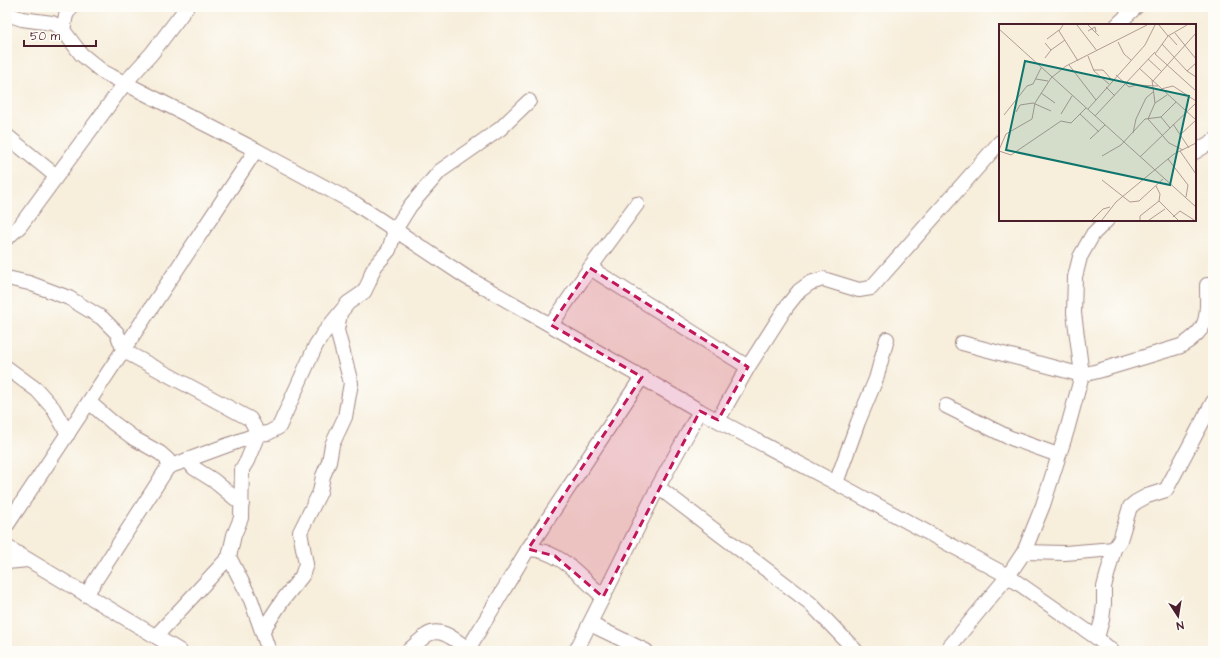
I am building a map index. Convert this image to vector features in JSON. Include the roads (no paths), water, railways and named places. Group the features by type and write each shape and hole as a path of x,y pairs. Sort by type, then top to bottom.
{"street":[{"path":"63,30 66,15 71,7"},
{"path":"7,238 20,226 125,83 152,52 187,7"},
{"path":"1118,24 1136,7"},
{"path":"7,14 22,19 52,23 58,26 63,30 81,54 103,72 256,150 356,204 466,277 700,411 1008,576 1097,638 1112,651"},
{"path":"168,467 258,434 268,433 279,427 316,345 348,303 364,292 372,272 389,250 395,230 410,206 440,171 500,129 529,101"},
{"path":"7,136 56,176"},
{"path":"1196,151 1213,141"},
{"path":"718,420 748,367 787,306 799,291 810,283 823,279 859,290 871,288 999,143"},
{"path":"7,525 124,351 256,150"},
{"path":"551,325 590,268 637,204"},
{"path":"946,651 1008,576 1024,552 1043,506 1067,430 1082,375 1074,313 1075,277 1080,257 1093,234 1106,221"},
{"path":"590,268 748,367"},
{"path":"7,278 29,283 69,298 102,318 117,333 124,351 250,419 258,434 247,461 242,469 241,518 234,535 228,557 156,636"},
{"path":"962,343 1082,375 1181,346 1193,339 1202,328 1207,318 1207,284"},
{"path":"263,630 282,601 302,576 306,564 300,532 320,492 323,476 329,462 332,445 345,417 351,383 337,330 340,312"},
{"path":"836,483 858,422 876,379 887,339"},
{"path":"7,368 37,390 53,408 68,434"},
{"path":"408,651 428,634 439,632 448,636 469,650 528,549 642,377"},
{"path":"86,595 168,467 168,460 160,453 135,439 112,422 90,402"},
{"path":"1097,638 1102,620 1104,587 1114,549 1120,540 1130,507 1136,502 1153,494 1163,492 1168,488 1213,402"},
{"path":"946,406 1008,437 1058,455"},
{"path":"576,651 658,487 700,411"},
{"path":"187,460 194,468 223,487 242,504"},
{"path":"658,487 810,603 856,651"},
{"path":"7,547 180,651"},
{"path":"528,549 545,551 555,556 570,566 603,598"},
{"path":"1024,552 1065,553 1114,549"},
{"path":"228,557 252,600 270,651"},
{"path":"7,562 28,560"},
{"path":"590,624 646,651"}]}
